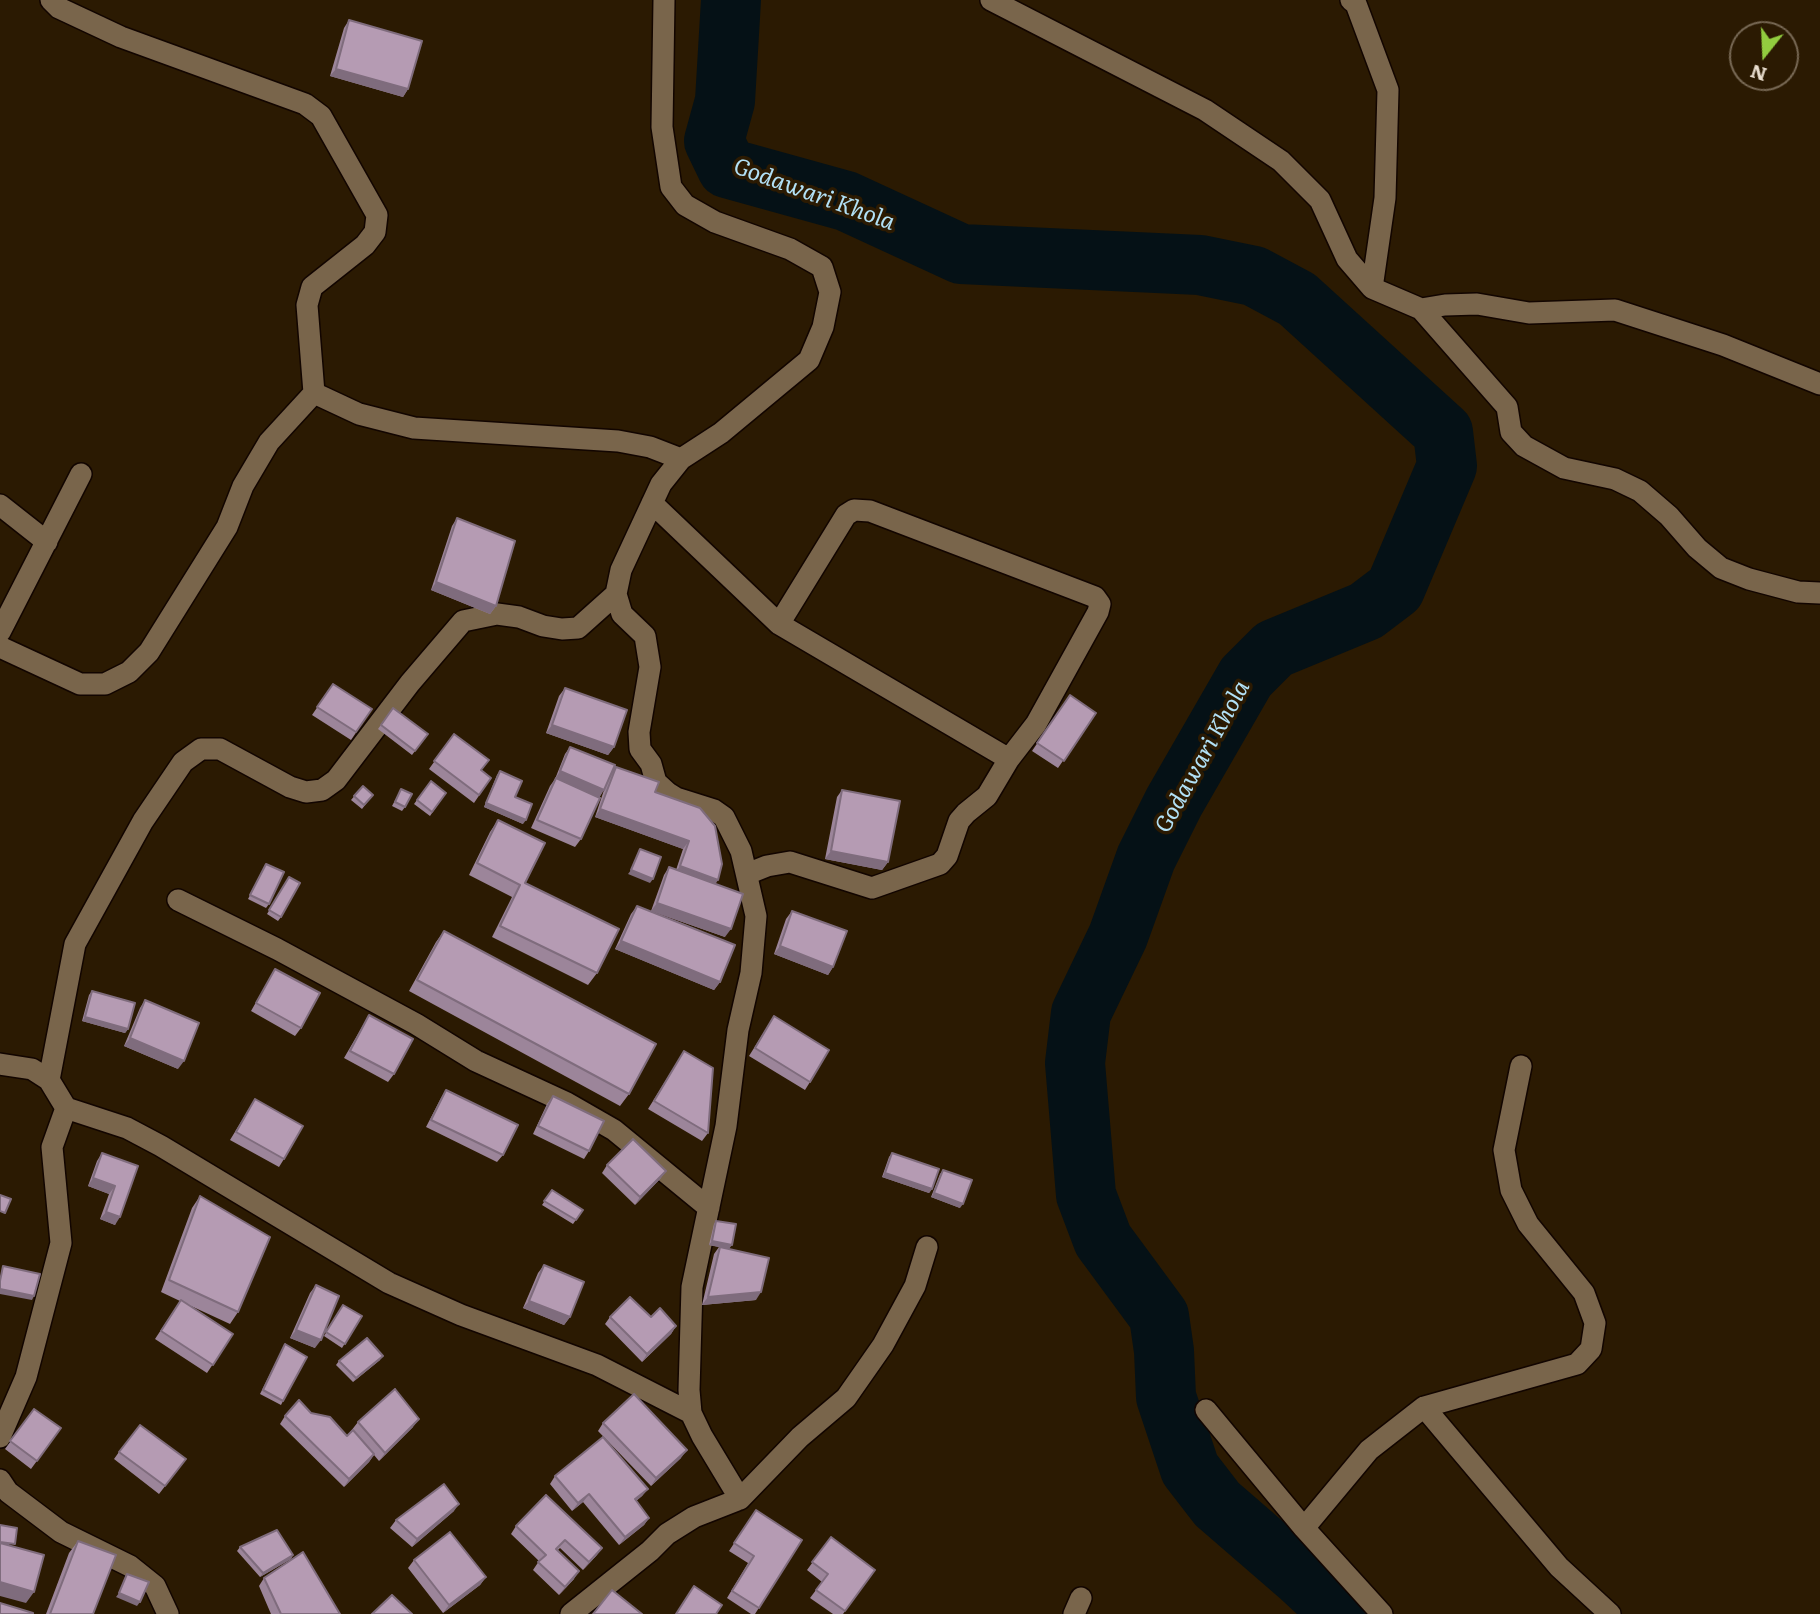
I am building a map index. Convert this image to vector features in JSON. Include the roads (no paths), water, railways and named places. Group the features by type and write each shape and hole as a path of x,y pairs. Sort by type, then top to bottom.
{"street":[{"path":"0,647 80,684 105,684 129,672 149,652 228,527 243,486 269,442 314,393 307,305 312,288 365,245 375,232 377,215 321,116 305,104 121,37 59,8 51,0"},
{"path":"664,0 662,127 671,187 685,205 715,222 790,249 822,267 830,292 823,327 809,360 721,433 681,459 661,484 621,570 616,594 622,614 645,636 650,667 639,732 640,749 651,764 656,782 668,793 715,810 724,817 741,851 756,916 751,973 738,1030 726,1126 692,1287 689,1390 691,1413 740,1499"},
{"path":"991,0 1205,110 1281,161 1320,200 1347,259 1373,288 1421,309 1507,407 1511,432 1524,446 1564,468 1615,479 1640,491 1669,516 1696,548 1721,568 1749,579 1798,592 1820,593"},
{"path":"1351,0 1356,4 1388,90 1385,198 1373,288"},
{"path":"1421,309 1477,304 1529,313 1615,310 1723,345 1820,384"},
{"path":"314,393 359,414 414,428 618,440 650,447 681,459"},
{"path":"0,632 81,474"},
{"path":"652,503 779,624 1009,759"},
{"path":"0,505 47,542"},
{"path":"747,874 767,866 790,862 872,888 940,864 947,856 959,821 987,796 1009,759 1036,724 1100,604 1095,597 870,511 854,510 846,514 779,624"},
{"path":"49,1080 75,944 143,821 183,762 201,749 220,748 290,787 306,792 322,790 336,780 410,683 463,621 498,614 519,617 542,626 578,628 616,594"},
{"path":"178,900 277,949 416,1024 476,1061 567,1103 602,1123 709,1208"},
{"path":"0,1064 32,1069 49,1080 66,1108 127,1128 161,1146 389,1283 461,1315 597,1365 691,1413"},
{"path":"1304,1528 1369,1450 1424,1407 1577,1364 1591,1349 1595,1323 1584,1293 1528,1224 1511,1190 1504,1150 1521,1066"},
{"path":"0,1437 26,1377 61,1243 52,1147 66,1108"},
{"path":"571,1614 650,1551 667,1534 694,1517 740,1499 800,1437 846,1398 883,1345 915,1286 927,1247"},
{"path":"1424,1407 1559,1567 1610,1614"},
{"path":"1206,1410 1304,1528 1382,1614"},
{"path":"0,1480 8,1492 61,1532 130,1566 155,1586 168,1614"}],"waterway":[{"name":"Godawari Khola","path":"731,0 725,101 714,141 727,168 846,201 961,254 1200,265 1254,276 1297,299 1443,432 1447,466 1395,589 1366,611 1274,649 1246,677 1174,802 1146,858 1118,936 1081,1013 1075,1063 1086,1195 1103,1240 1159,1316 1166,1397 1190,1469 1217,1504 1341,1614"}]}
